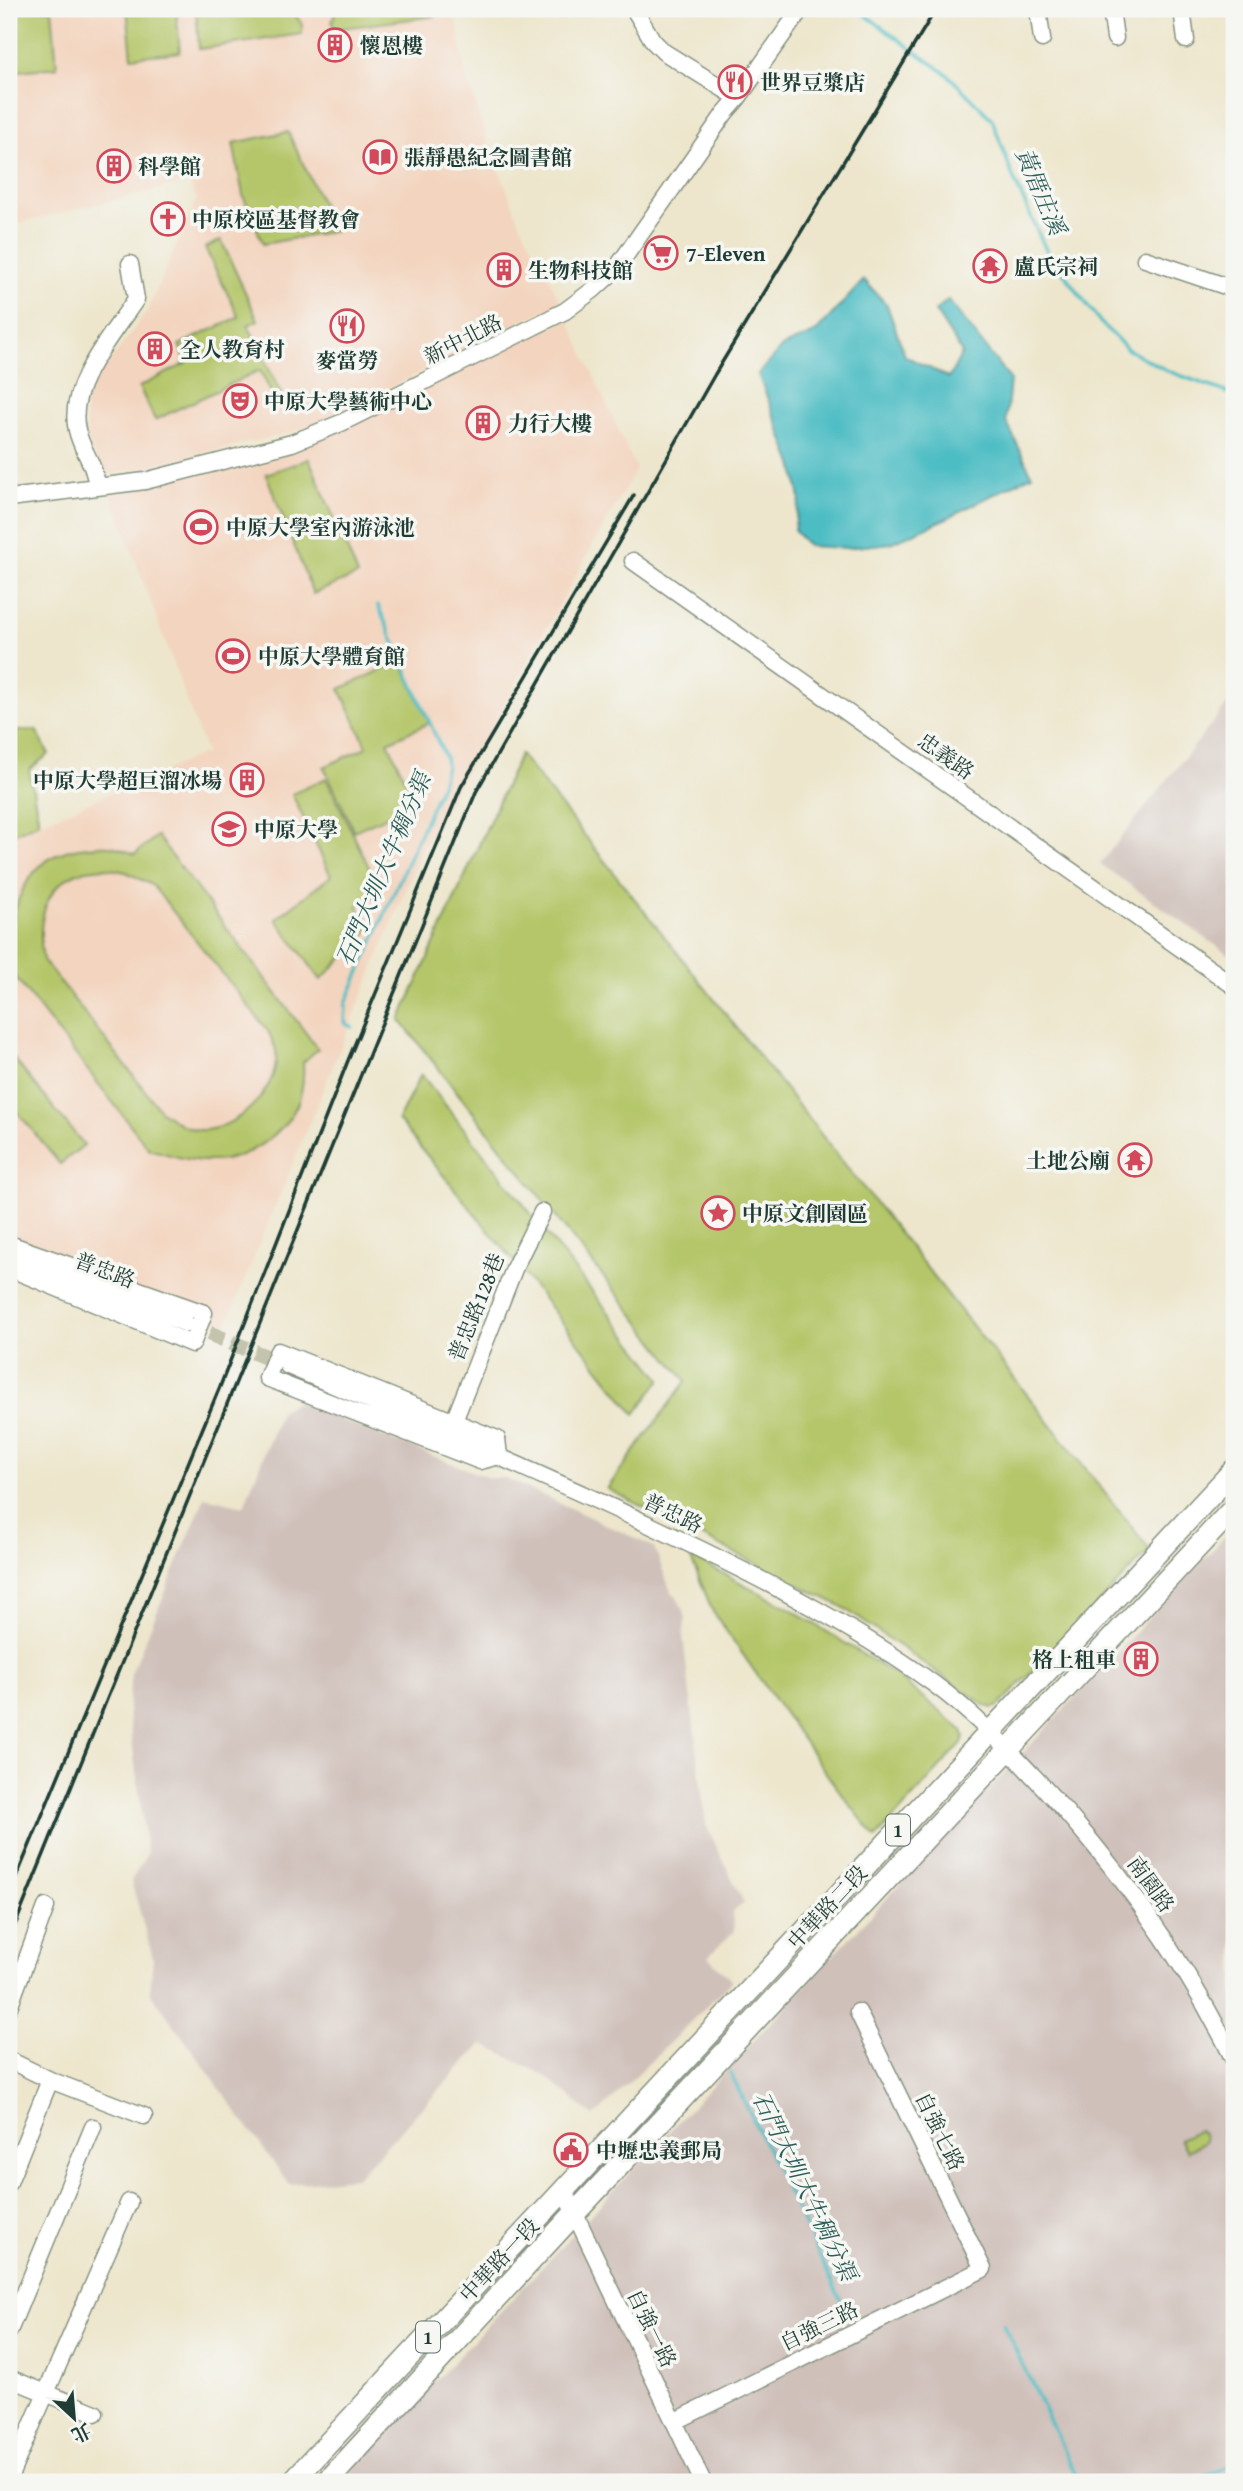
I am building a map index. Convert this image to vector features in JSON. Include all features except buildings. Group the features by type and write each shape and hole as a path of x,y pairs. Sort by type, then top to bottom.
{"main road":[{"name":"中華路二段","path":"564,2191 1234,1470"},
{"name":"中華路二段","path":"573,2214 1234,1508"},
{"name":"中華路一段","path":"292,2482 564,2191"},
{"name":"中華路一段","path":"327,2482 573,2214"}],"street":[{"path":"634,9 653,41 664,52 738,97"},
{"name":"新中北路","path":"9,498 145,481 233,460 316,435 565,311 616,269 801,9"},
{"path":"1038,9 1042,39"},
{"path":"1111,9 1115,38"},
{"path":"1182,9 1186,40"},
{"path":"1145,259 1234,289"},
{"path":"97,487 95,470 76,430 76,401 87,373 136,299 130,264"},
{"name":"忠義路","path":"633,561 1234,986"},
{"name":"普忠路128巷","path":"454,1421 516,1264 542,1212"},
{"path":"9,1244 204,1313 192,1343 9,1268"},
{"name":"普忠路","path":"9,1255 187,1324"},
{"path":"278,1351 454,1421 497,1439 499,1456 480,1461 267,1378 278,1351"},
{"name":"普忠路","path":"288,1366 636,1518 789,1593 868,1639 936,1686 990,1731 1009,1751"},
{"name":"南園路","path":"1009,1751 1103,1854 1150,1915 1212,2015 1234,2060"},
{"path":"9,2007 46,1907"},
{"name":"自強七路","path":"858,2012 984,2269"},
{"path":"9,2060 50,2080 144,2116"},
{"path":"9,2182 50,2080"},
{"path":"9,2332 93,2127"},
{"name":"自強一路","path":"564,2191 703,2482"},
{"path":"9,2478 130,2202"},
{"name":"自強三路","path":"674,2422 984,2269"},
{"path":"9,2378 95,2413"}],"shaded area":[{"path":"9,9 452,9 458,26 463,61 487,140 520,223 561,302 333,416 293,432 113,475 100,467 87,438 85,403 95,382 147,311 197,199 188,182 9,226"},
{"name":"中原大學","path":"568,319 636,469 424,846 226,1325 9,1239 9,836 206,753 111,494 289,451"},
{"path":"1234,696 1234,958 1100,864"},
{"path":"297,1402 489,1478 505,1478 654,1547 671,1592 676,1595 686,1617 683,1637 706,1825 744,1903 733,1912 734,1931 708,1957 732,1981 594,2117 544,2075 482,2044 356,2178 289,2184 150,1992 153,1958 131,1881 147,1854 128,1711 131,1674 205,1497 244,1506 281,1410"},
{"path":"1234,1527 1234,2482 341,2482"}],"green space":[{"path":"9,9 52,9 57,67 9,72"},
{"path":"127,9 176,9 180,52 132,57"},
{"path":"196,9 292,9 302,25 302,34 199,49"},
{"path":"337,9 435,9 436,16 335,29 332,22"},
{"path":"288,132 335,231 263,244 243,195 233,143"},
{"path":"221,240 258,320 248,325 284,400 277,404 260,370 155,420 139,387 187,363 179,345 239,317 205,248"},
{"path":"309,459 358,575 313,594 266,474"},
{"path":"401,661 429,723 388,742 416,803 354,831 324,767 367,747 340,689"},
{"path":"36,730 49,754 29,770 39,822 9,836 9,731"},
{"name":"中原文創園區","path":"520,754 1150,1550 999,1706 986,1706 841,1606 607,1489 686,1381 400,1020"},
{"path":"326,778 381,892 357,906 372,927 321,980 276,919 331,876 292,794"},
{"path":"157,836 318,1049 303,1062 301,1094 291,1116 273,1136 239,1156 226,1160 198,1160 149,1149 12,973 11,931 15,910 22,891 33,874 47,861 65,851 105,846 135,854","holes":["105,868 126,872 152,885 268,1031 274,1044 276,1065 271,1080 253,1106 227,1124 199,1130 189,1128 161,1111 43,960 42,919 45,907 59,885 69,877 86,870"]},
{"path":"9,1053 84,1145 60,1164 9,1102"},
{"path":"421,1074 661,1379 635,1414 398,1120"},
{"path":"690,1556 791,1609 897,1676 962,1730 962,1743 876,1838 831,1780 713,1612"},
{"path":"1199,2130 1204,2135 1205,2142 1187,2151 1180,2139"}],"water":[{"path":"864,280 887,305 905,356 949,378 962,353 935,311 948,300 1010,379 1006,421 1032,475 891,543 846,548 808,546 794,530 800,499 794,467 758,374 783,346 815,333"}],"waterway":[{"name":"黃厝庄溪","path":"857,9 948,75 992,119 1013,177 1045,248 1100,322 1127,349 1168,371 1234,395"},
{"name":"石門大圳大牛稠分渠","path":"352,1027 345,1023 346,1003 441,785 446,766 445,757 378,606"},
{"name":"石門大圳大牛稠分渠","path":"730,2072 848,2315"},
{"name":"石門大圳大牛稠分渠","path":"1003,2324 1079,2482"},
{"name":"石門大圳大牛稠分渠","path":"1195,2482 1234,2463"}],"tunnel":[{"path":"187,1324 285,1365"}],"railway":[{"path":"9,1940 476,792 715,374 936,9"},
{"path":"9,1895 221,1384 347,1063 461,787 634,495"}],"place":[{"name":"懷恩樓","path":"335,45"},
{"name":"世界豆漿店","path":"735,82"},
{"name":"張靜愚紀念圖書館","path":"380,157"},
{"name":"科學館","path":"114,166"},
{"name":"中原校區基督教會","path":"168,219"},
{"name":"7-Eleven","path":"661,253"},
{"name":"盧氏宗祠","path":"990,266"},
{"name":"生物科技館","path":"504,270"},
{"name":"麥當勞","path":"347,326"},
{"name":"全人教育村","path":"155,349"},
{"name":"中原大學藝術中心","path":"240,401"},
{"name":"力行大樓","path":"483,423"},
{"name":"中原大學室內游泳池","path":"201,527"},
{"name":"中原大學體育館","path":"233,656"},
{"name":"中原大學超巨溜冰場","path":"247,780"},
{"name":"中原大學","path":"229,829"},
{"name":"土地公廟","path":"1135,1160"},
{"name":"中原文創園區","path":"718,1213"},
{"name":"格上租車","path":"1141,1659"},
{"name":"中壢忠義郵局","path":"571,2150"}]}
